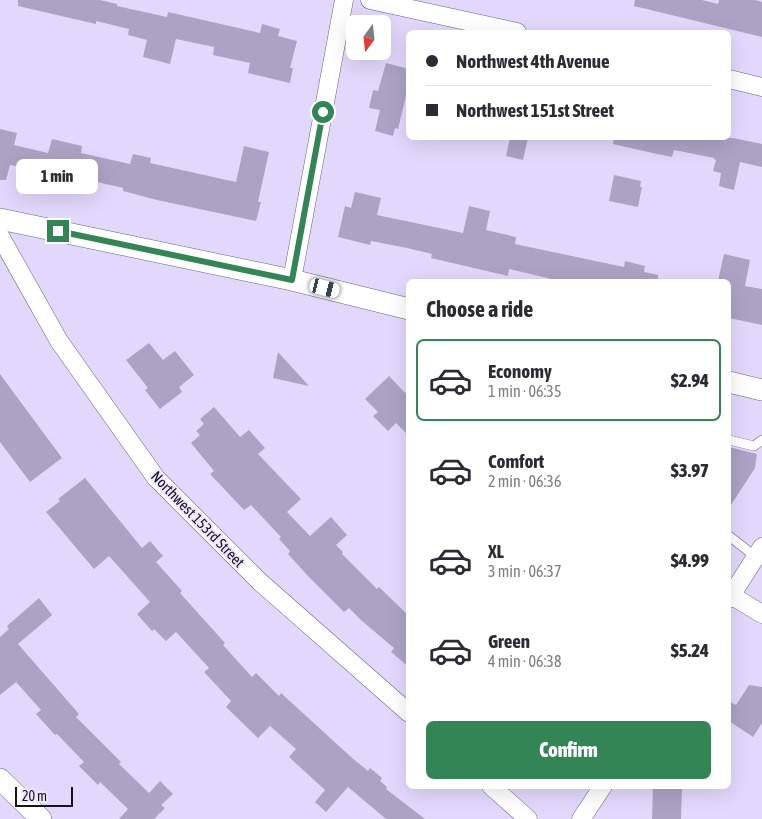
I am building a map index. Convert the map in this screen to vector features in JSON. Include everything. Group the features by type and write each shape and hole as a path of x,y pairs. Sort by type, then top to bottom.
{"street":[{"path":"292,280 344,0"},
{"path":"370,0 508,30"},
{"path":"731,79 762,87"},
{"path":"0,219 292,280 406,308"},
{"name":"Northwest 153rd Street","path":"0,236 59,341 156,478 260,582 406,710"},
{"path":"731,382 762,390"},
{"path":"731,594 759,552"},
{"path":"731,597 762,614"},
{"path":"0,779 41,819"},
{"path":"494,789 528,819"},
{"path":"581,819 601,789"}],"lane":[{"path":"731,440 754,446 762,440"},
{"path":"731,537 759,552"}],"building":[{"path":"18,0 100,0 117,4 117,6 167,17 168,12 260,33 262,24 280,29 278,36 297,41 290,68 293,68 290,83 248,73 250,63 213,55 214,47 176,39 170,64 143,57 147,40 128,35 129,29 96,21 96,24 18,6"},
{"path":"635,0 702,0 718,4 719,0 755,0 762,2 762,37 634,6"},
{"path":"386,63 406,68 406,96 398,129 395,128 393,136 375,131 380,110 369,108 373,90 378,91"},
{"path":"0,129 17,133 14,145 48,153 52,139 82,146 81,153 130,164 133,154 151,158 150,163 236,182 244,146 269,152 258,202 261,202 256,221 157,200 123,191 123,188 75,177 74,183 27,173 28,168 10,165 6,180 0,180"},
{"path":"733,138 762,144 762,167 740,162 734,190 719,186 721,173 713,171 716,160 714,158 674,150 672,157 613,144 614,140 731,140"},
{"path":"510,140 528,140 523,160 506,156"},
{"path":"614,175 641,181 640,187 642,187 638,207 609,201"},
{"path":"355,192 381,198 377,215 463,233 469,206 490,211 486,230 516,237 515,244 624,267 625,261 645,266 644,272 658,275 658,279 552,279 509,269 508,276 431,258 432,254 407,248 371,241 370,245 338,237 345,206 351,208"},
{"path":"724,254 750,260 745,286 762,289 762,325 731,318 731,279 718,279"},
{"path":"149,343 163,360 175,351 194,375 179,387 182,392 160,409 145,390 148,388 126,360"},
{"path":"278,352 309,386 273,378"},
{"path":"0,374 62,458 30,482 0,442"},
{"path":"389,376 406,394 406,433 396,423 388,431 373,416 378,412 365,399"},
{"path":"214,407 240,437 249,430 265,448 258,454 301,499 287,512 310,536 331,517 347,535 336,545 343,552 342,554 377,589 379,587 406,613 406,664 391,652 394,648 349,608 344,612 308,576 288,554 290,551 279,539 281,537 251,505 244,510 210,474 214,471 191,443 200,435 196,431 204,424 200,419"},
{"path":"731,448 757,454 755,468 731,505"},
{"path":"85,478 142,548 150,541 163,556 156,562 182,591 180,593 225,643 223,645 252,677 256,673 279,696 281,693 351,757 368,771 370,768 382,778 380,781 387,787 386,789 425,819 386,819 348,787 326,812 315,802 325,790 289,757 296,749 270,726 258,738 226,707 231,701 204,672 209,668 176,632 166,641 154,629 152,631 137,614 150,602 109,556 94,569 46,512 60,501 58,499"},
{"path":"39,598 52,615 18,644 79,714 76,717 121,762 119,764 149,793 160,781 173,794 161,805 165,808 154,819 119,819 128,809 100,782 98,785 79,766 84,762 36,714 41,710 16,682 0,695 0,637 9,629 7,626"},
{"path":"749,685 762,687 762,723 753,737 731,722 731,702 736,705"},
{"path":"653,789 682,789 681,819 652,819"}],"route":[{"path":"58,231 292,280 323,112"}]}
